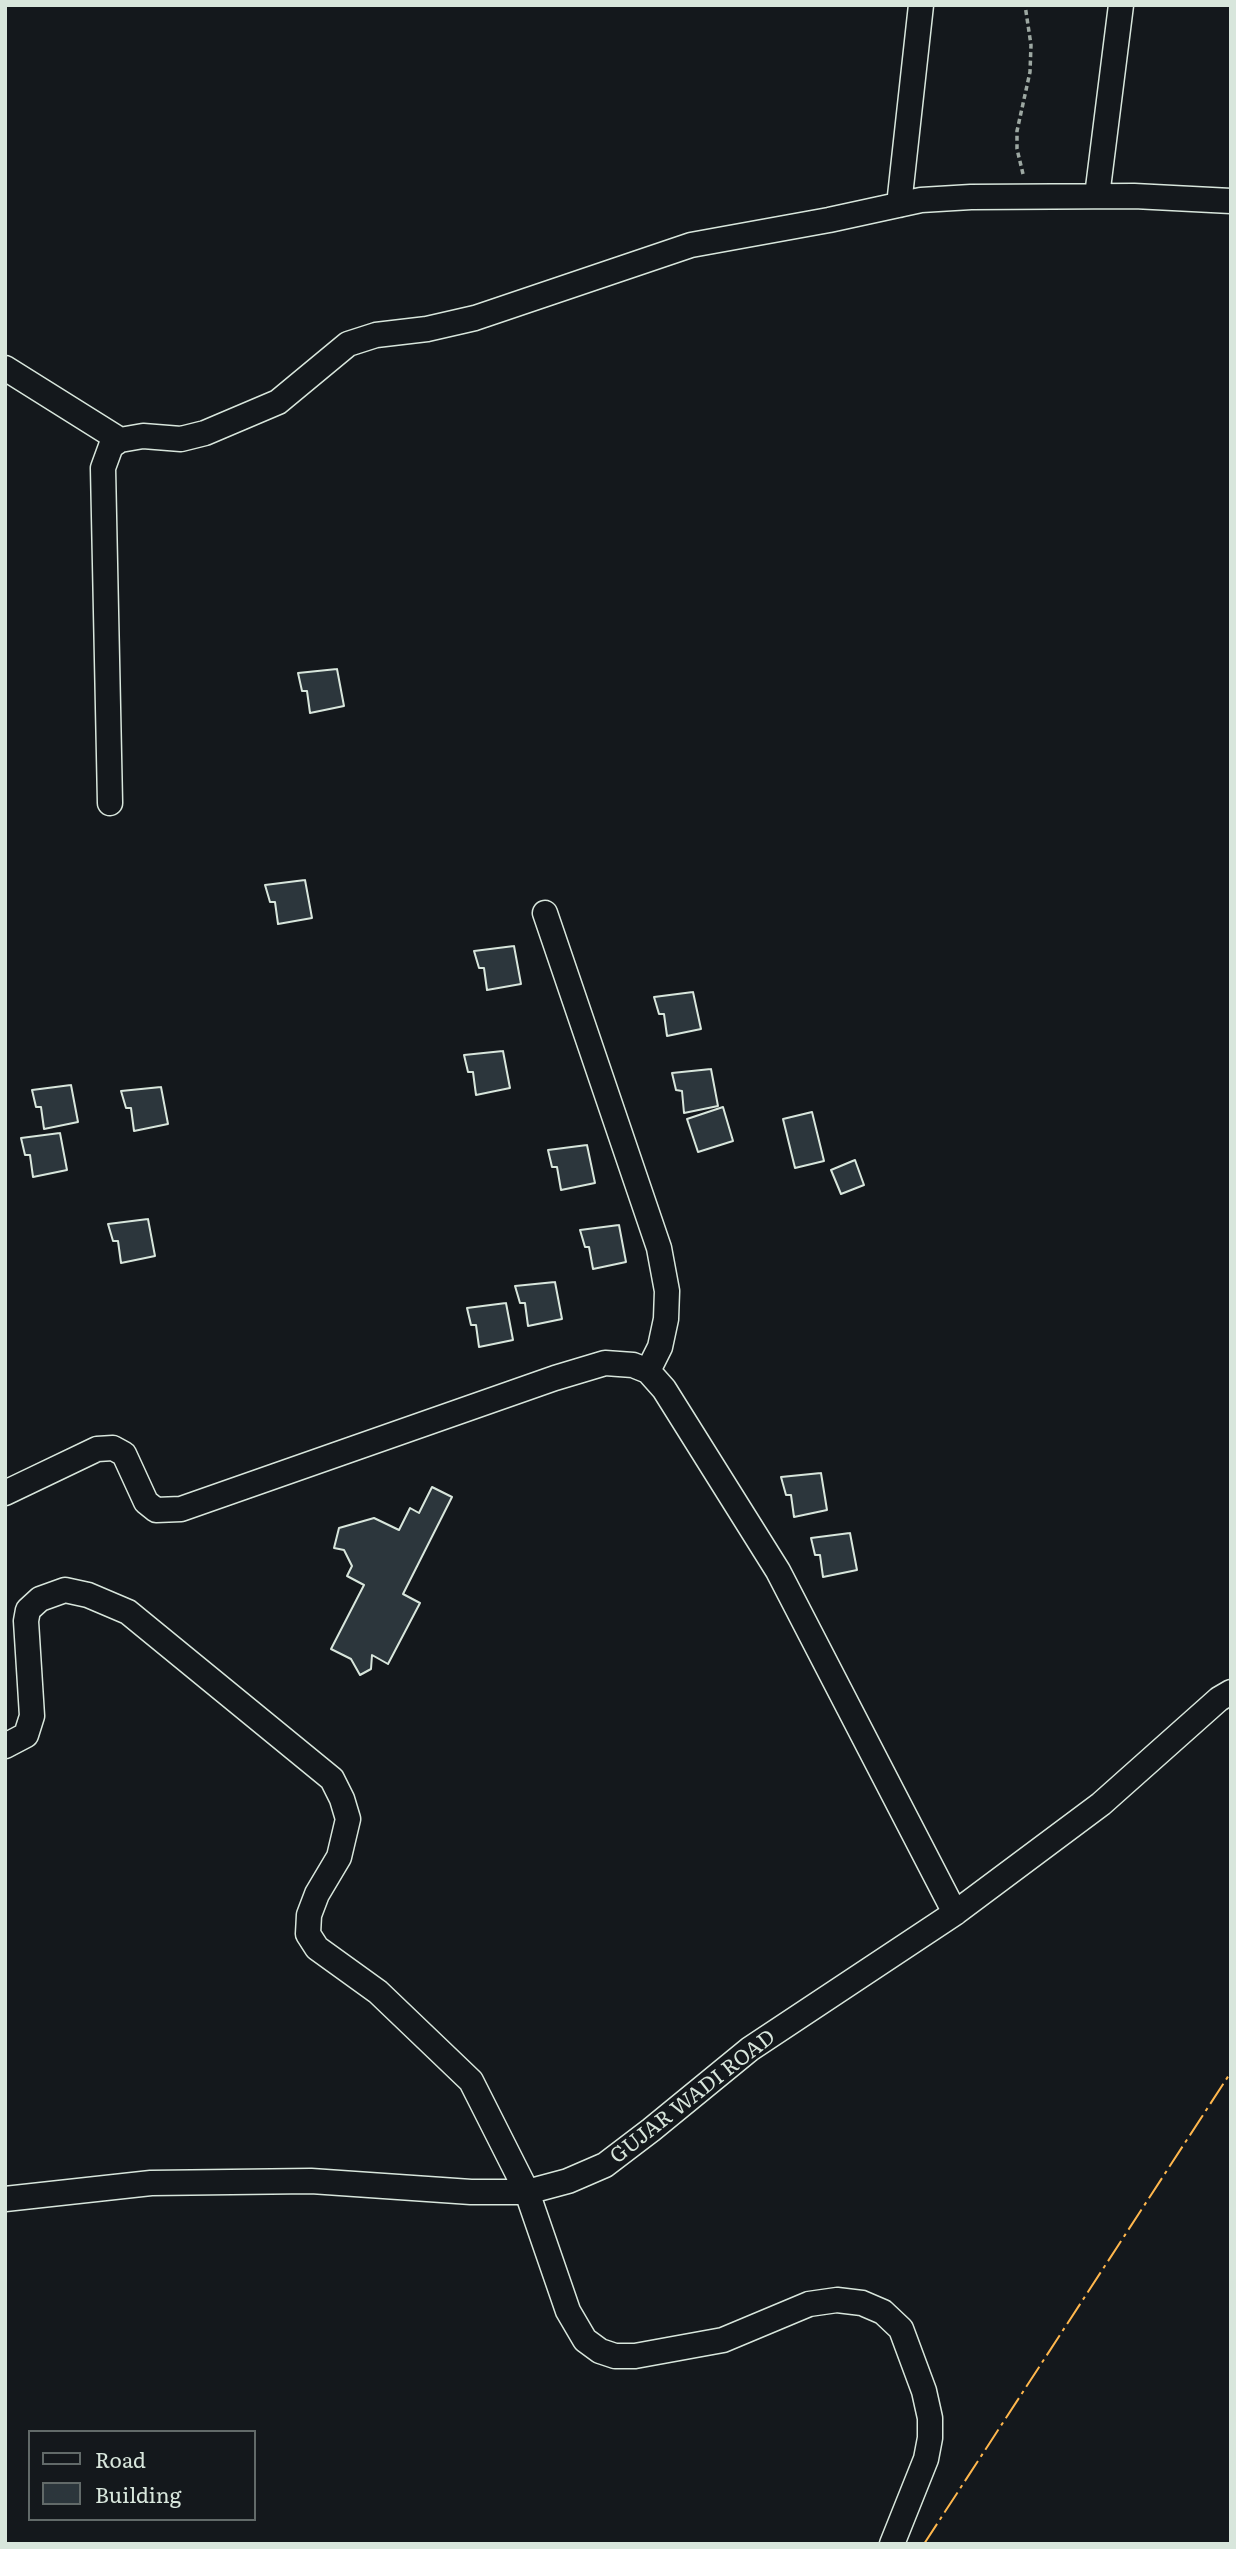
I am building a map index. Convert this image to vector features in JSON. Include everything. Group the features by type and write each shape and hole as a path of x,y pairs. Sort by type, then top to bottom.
{"street":[{"path":"899,205 921,5"},
{"path":"1097,196 1121,5"},
{"path":"110,803 103,468 111,446 120,440 143,436 181,439 205,433 278,402 348,344 376,335 428,329 475,318 691,245 921,200 1134,195 1231,201"},
{"path":"5,368 120,440"},
{"path":"545,913 659,1248 667,1291 666,1319 660,1347 648,1371"},
{"path":"5,1493 97,1449 113,1448 124,1454 146,1502 156,1510 181,1509 605,1363 633,1365 648,1371 664,1390 778,1571 955,1913"},
{"path":"5,1746 26,1735 32,1716 26,1622 28,1610 40,1599 65,1590 88,1594 128,1612 332,1779 342,1798 348,1819 339,1857 317,1894 309,1915 308,1934 322,1953 379,1992 471,2081 527,2192 568,2311 585,2340 600,2351 615,2356 635,2356 723,2340 809,2304 837,2300 862,2303 883,2312 901,2329 924,2391 930,2418 930,2438 926,2459 892,2544"},
{"name":"GUJAR WADI ROAD","path":"5,2199 150,2183 311,2181 471,2192 527,2192 568,2181 605,2165 750,2049 955,1913 1101,1804 1219,1699 1231,1692"}],"path":[{"path":"1025,5 1031,45 1030,72 1017,131 1017,149 1028,196"}],"building":[{"path":"337,669 344,706 310,713 307,691 302,691 298,673"},
{"path":"305,880 312,918 278,924 275,902 270,902 265,885"},
{"path":"514,946 521,984 487,990 484,968 479,968 474,951"},
{"path":"693,992 701,1029 667,1036 664,1014 659,1014 654,997"},
{"path":"503,1051 510,1088 476,1095 473,1072 468,1072 464,1055"},
{"path":"711,1069 718,1106 684,1113 682,1091 676,1090 672,1073"},
{"path":"71,1085 78,1122 44,1129 41,1107 36,1107 32,1090"},
{"path":"161,1087 168,1124 134,1131 131,1108 126,1108 121,1091"},
{"path":"723,1107 733,1141 698,1152 687,1119"},
{"path":"812,1112 824,1161 795,1168 783,1119"},
{"path":"60,1133 67,1170 33,1177 30,1155 25,1155 21,1138"},
{"path":"587,1145 595,1183 561,1190 557,1167 552,1167 548,1150"},
{"path":"855,1160 864,1185 841,1194 831,1170"},
{"path":"148,1219 155,1256 121,1263 118,1241 113,1241 108,1224"},
{"path":"619,1225 626,1262 593,1269 589,1247 585,1247 580,1230"},
{"path":"555,1282 562,1319 528,1326 525,1303 520,1303 515,1286"},
{"path":"506,1303 513,1340 479,1347 476,1325 471,1325 467,1308"},
{"path":"821,1473 827,1510 794,1517 791,1495 786,1495 781,1477"},
{"path":"432,1487 452,1497 403,1594 420,1603 388,1664 372,1655 371,1669 360,1675 351,1659 331,1649 364,1585 347,1576 352,1566 344,1550 334,1548 339,1528 374,1518 399,1530 410,1508 419,1513"},
{"path":"850,1533 857,1570 823,1577 820,1555 815,1555 811,1538"}],"power":[{"path":"924,2544 1231,2072"}]}
